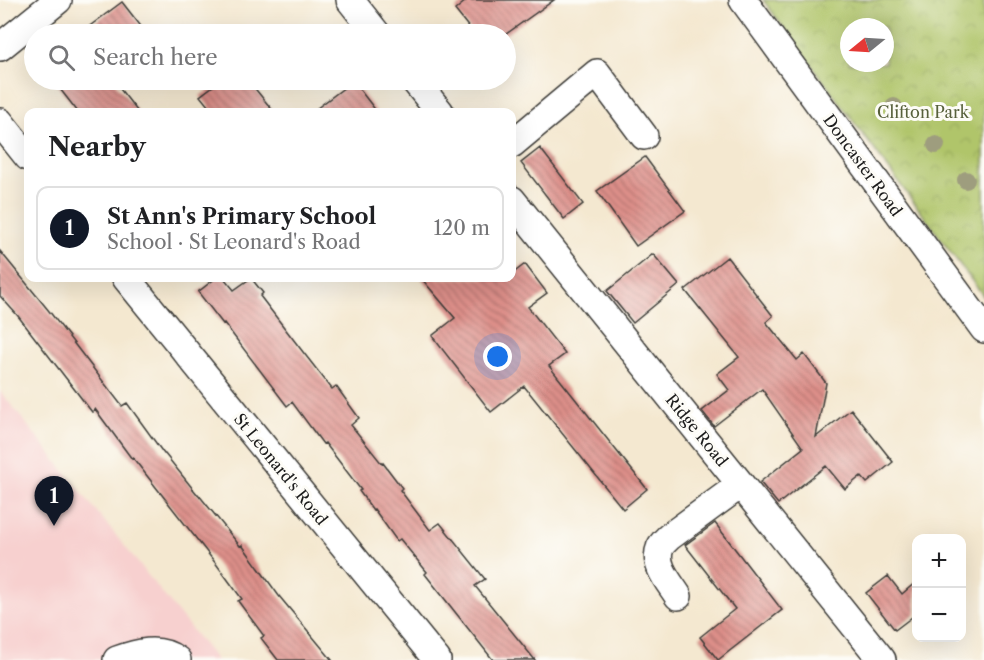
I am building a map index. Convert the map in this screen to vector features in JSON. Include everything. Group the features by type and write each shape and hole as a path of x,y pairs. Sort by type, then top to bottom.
{"street":[{"path":"28,24 58,0"},
{"path":"350,0 369,24"},
{"name":"Doncaster Road","path":"744,0 984,329"},
{"path":"0,46 24,27"},
{"path":"516,141 597,73 644,136"},
{"path":"422,90 438,108"},
{"path":"0,122 24,152"},
{"name":"Ridge Road","path":"516,205 882,660"},
{"name":"St Leonard's Road","path":"129,282 436,660"},
{"path":"678,596 657,558 660,547 669,537 740,485"},
{"path":"117,660 146,652 161,652 177,660"}],"shaded area":[{"path":"0,391 216,660 0,660"}],"green space":[{"name":"Clifton Park","path":"763,0 984,0 984,297"}],"building":[{"path":"467,0 554,0 516,27 516,24 466,24 455,10"},
{"path":"122,2 139,24 92,24"},
{"path":"61,90 121,90 135,108 75,108"},
{"path":"208,90 256,90 271,108 210,108 200,96"},
{"path":"341,90 360,90 374,108 317,108"},
{"path":"540,148 583,204 564,219 521,163"},
{"path":"645,157 685,211 636,246 597,191"},
{"path":"0,251 122,406 127,403 164,454 240,546 242,545 279,596 332,660 278,660 261,638 264,636 238,601 242,599 217,565 95,409 92,412 0,296"},
{"path":"653,254 679,285 633,323 607,291"},
{"path":"727,257 773,316 766,322 797,360 804,354 826,383 816,437 851,409 893,462 867,483 861,476 845,489 826,466 778,504 760,482 803,448 762,389 714,426 702,411 729,390 717,374 739,357 685,290"},
{"path":"525,264 547,293 528,307 565,354 549,366 647,489 623,509 524,386 491,412 432,336 455,318 424,282 516,282 516,271"},
{"path":"211,282 227,282 234,290 245,282 254,282 263,293 260,296 303,352 332,389 336,386 359,418 351,425 402,488 400,490 430,530 440,523 485,579 475,586 535,660 493,660 425,574 427,572 400,539 397,541 373,510 359,491 361,490 325,443 323,444 292,402 287,406 198,292"},
{"path":"715,523 782,610 718,660 700,637 735,609 685,545"},
{"path":"888,576 902,594 912,585 912,617 895,630 866,593"}],"place":[{"name":"St Ann's Primary School","path":"54,526"}]}
